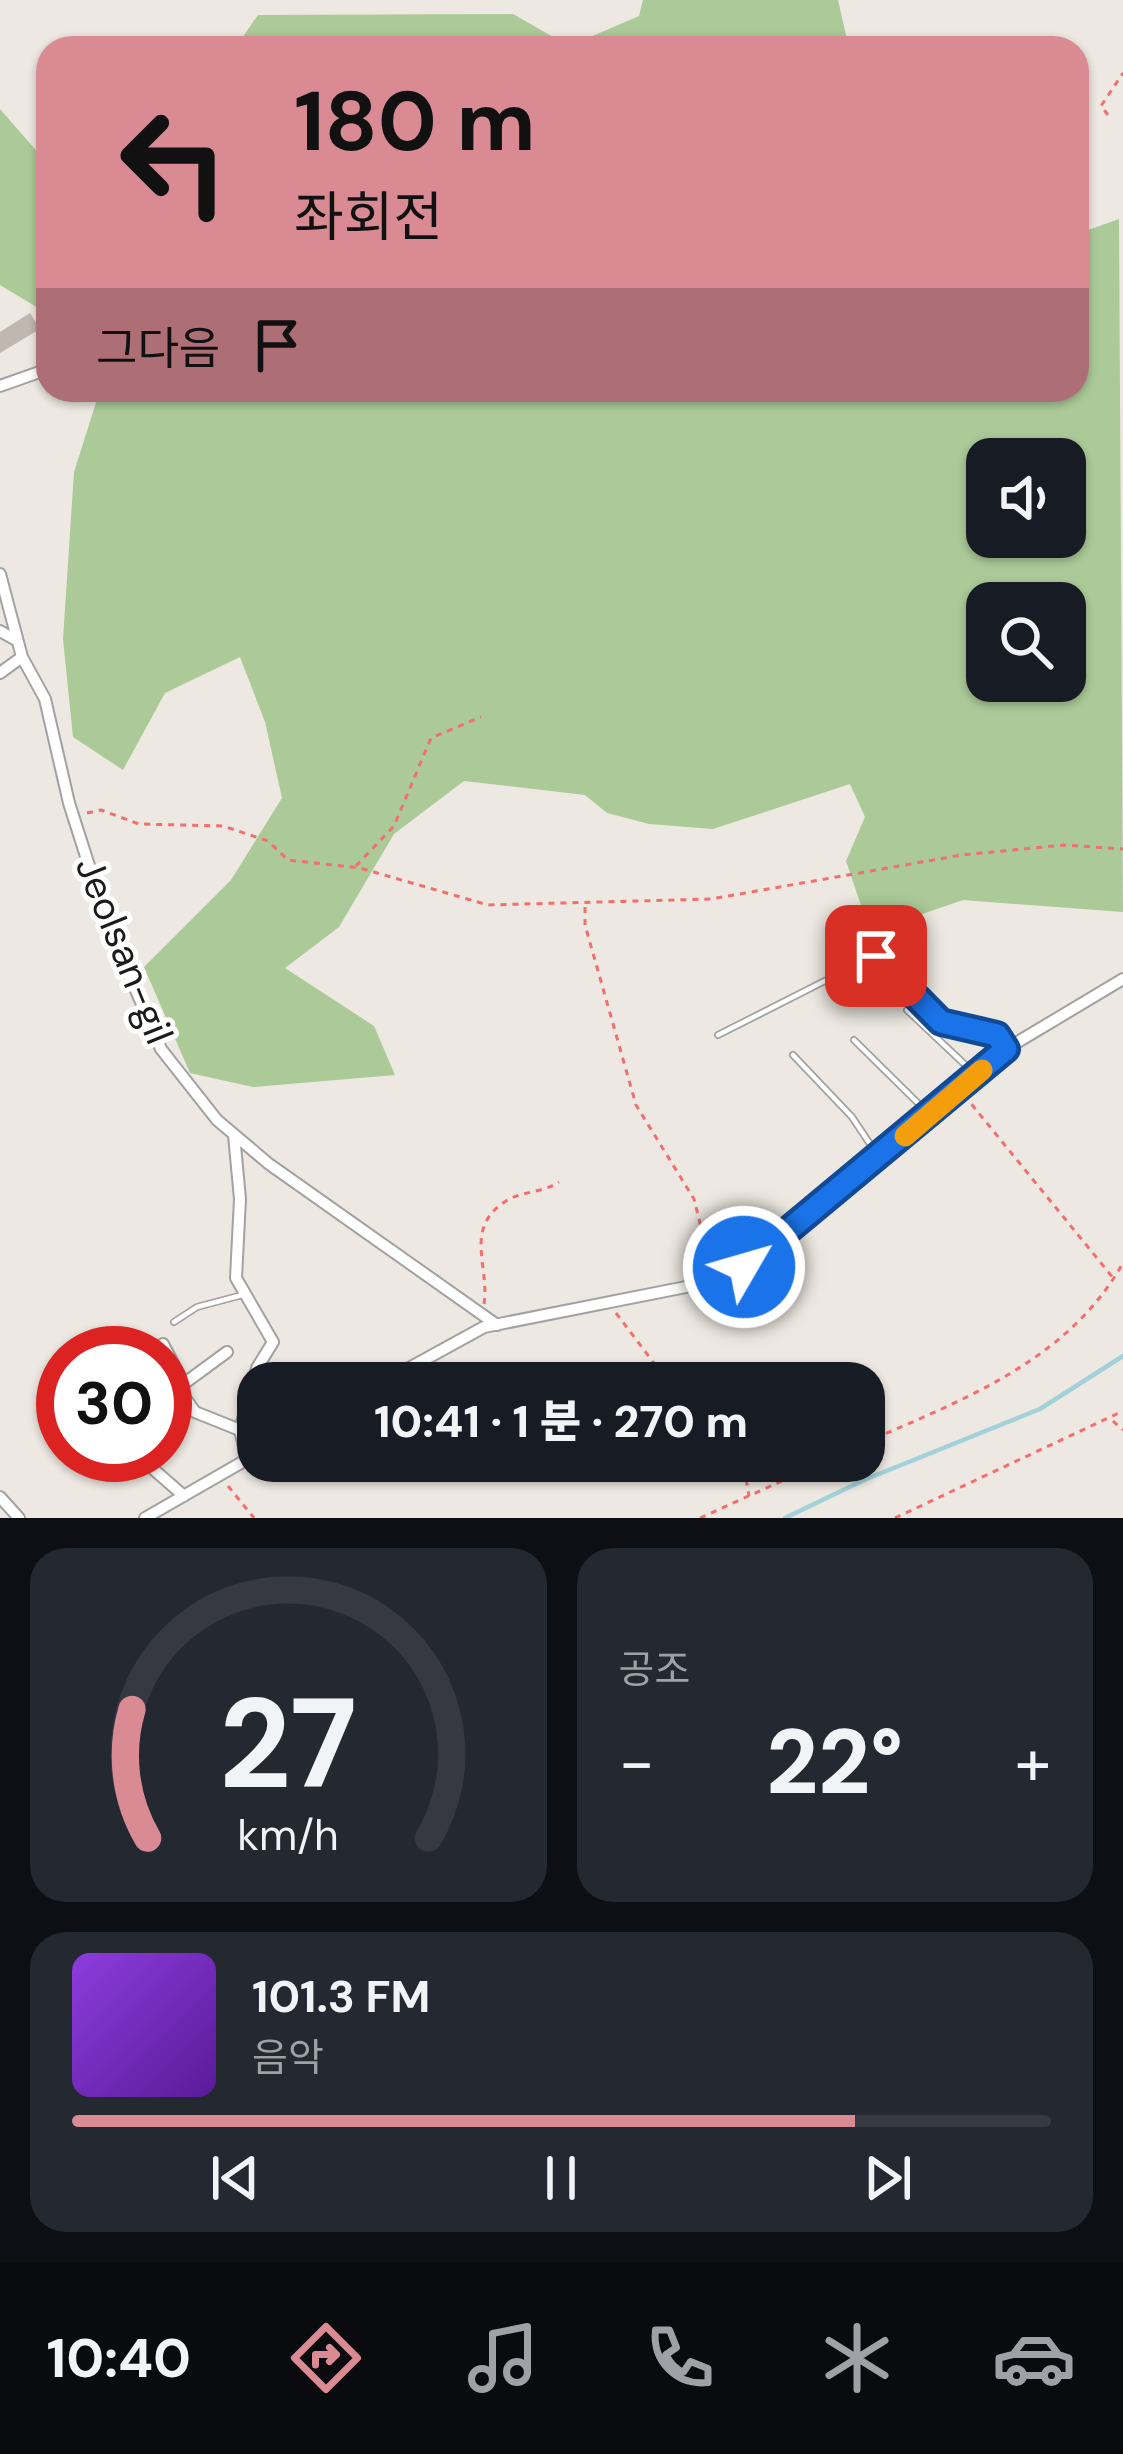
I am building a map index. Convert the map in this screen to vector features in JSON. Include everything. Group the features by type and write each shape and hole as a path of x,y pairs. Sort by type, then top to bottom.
{"street":[{"path":"0,386 36,373"},
{"name":"Jeolsan-gil","path":"0,574 16,640 45,699 73,816 142,1013 186,1085 234,1135 497,1324"},
{"path":"0,631 16,640"},
{"path":"0,673 22,657"},
{"path":"423,1362 497,1324 714,1278 744,1267 1006,1049 1123,979"},
{"path":"234,1135 240,1199 233,1253 236,1278 273,1342 261,1362"},
{"path":"192,1378 227,1352"},
{"path":"192,1406 195,1412 237,1429"},
{"path":"146,1518 237,1465"},
{"path":"168,1482 184,1496"},
{"path":"0,1497 19,1518"}],"lane":[{"path":"718,1034 876,956 941,1022 997,1035 1006,1049"},
{"path":"908,1010 976,1075"},
{"path":"854,1040 930,1115"},
{"path":"793,1055 852,1117 880,1157"},
{"path":"174,1322 197,1307 246,1294"}],"path":[{"path":"1108,115 1101,106 1123,73"},
{"path":"355,867 394,826 430,738 481,717"},
{"path":"73,816 101,810 140,824 223,826 268,841 288,860 355,867 488,905 710,899 962,855 1064,845 1123,849"},
{"path":"586,905 585,925 636,1106 694,1199 714,1278"},
{"path":"959,1089 1114,1279"},
{"path":"482,1312 479,1237 494,1209 511,1197 559,1182"},
{"path":"885,1434 993,1388 1080,1319 1123,1263"},
{"path":"608,1301 653,1362"},
{"path":"895,1518 1123,1411"},
{"path":"1112,1420 1123,1430"},
{"path":"219,1475 254,1518"},
{"path":"747,1482 749,1496"},
{"path":"700,1518 780,1482"}],"green space":[{"path":"643,0 838,0 846,36 592,36 639,16"},
{"path":"513,14 552,36 243,36 258,15"},
{"path":"0,109 36,150 36,307 0,285"},
{"path":"1119,219 1123,912 963,900 870,932 846,861 865,817 850,784 713,829 649,824 607,813 585,795 464,781 394,834 339,927 285,968 374,1026 395,1075 253,1087 190,1073 144,967 231,880 282,798 265,722 240,657 165,693 123,770 73,737 63,639 74,472 96,402 1089,402 1089,230"}],"building":[{"path":"30,313 36,323 36,331 0,353 0,332"}],"waterway":[{"path":"785,1518 864,1480 1040,1409 1123,1356"}],"slow traffic":[{"path":"905,1136 982,1070"}],"route":[{"path":"744,1267 1006,1049 997,1035 941,1022 876,956"}]}
